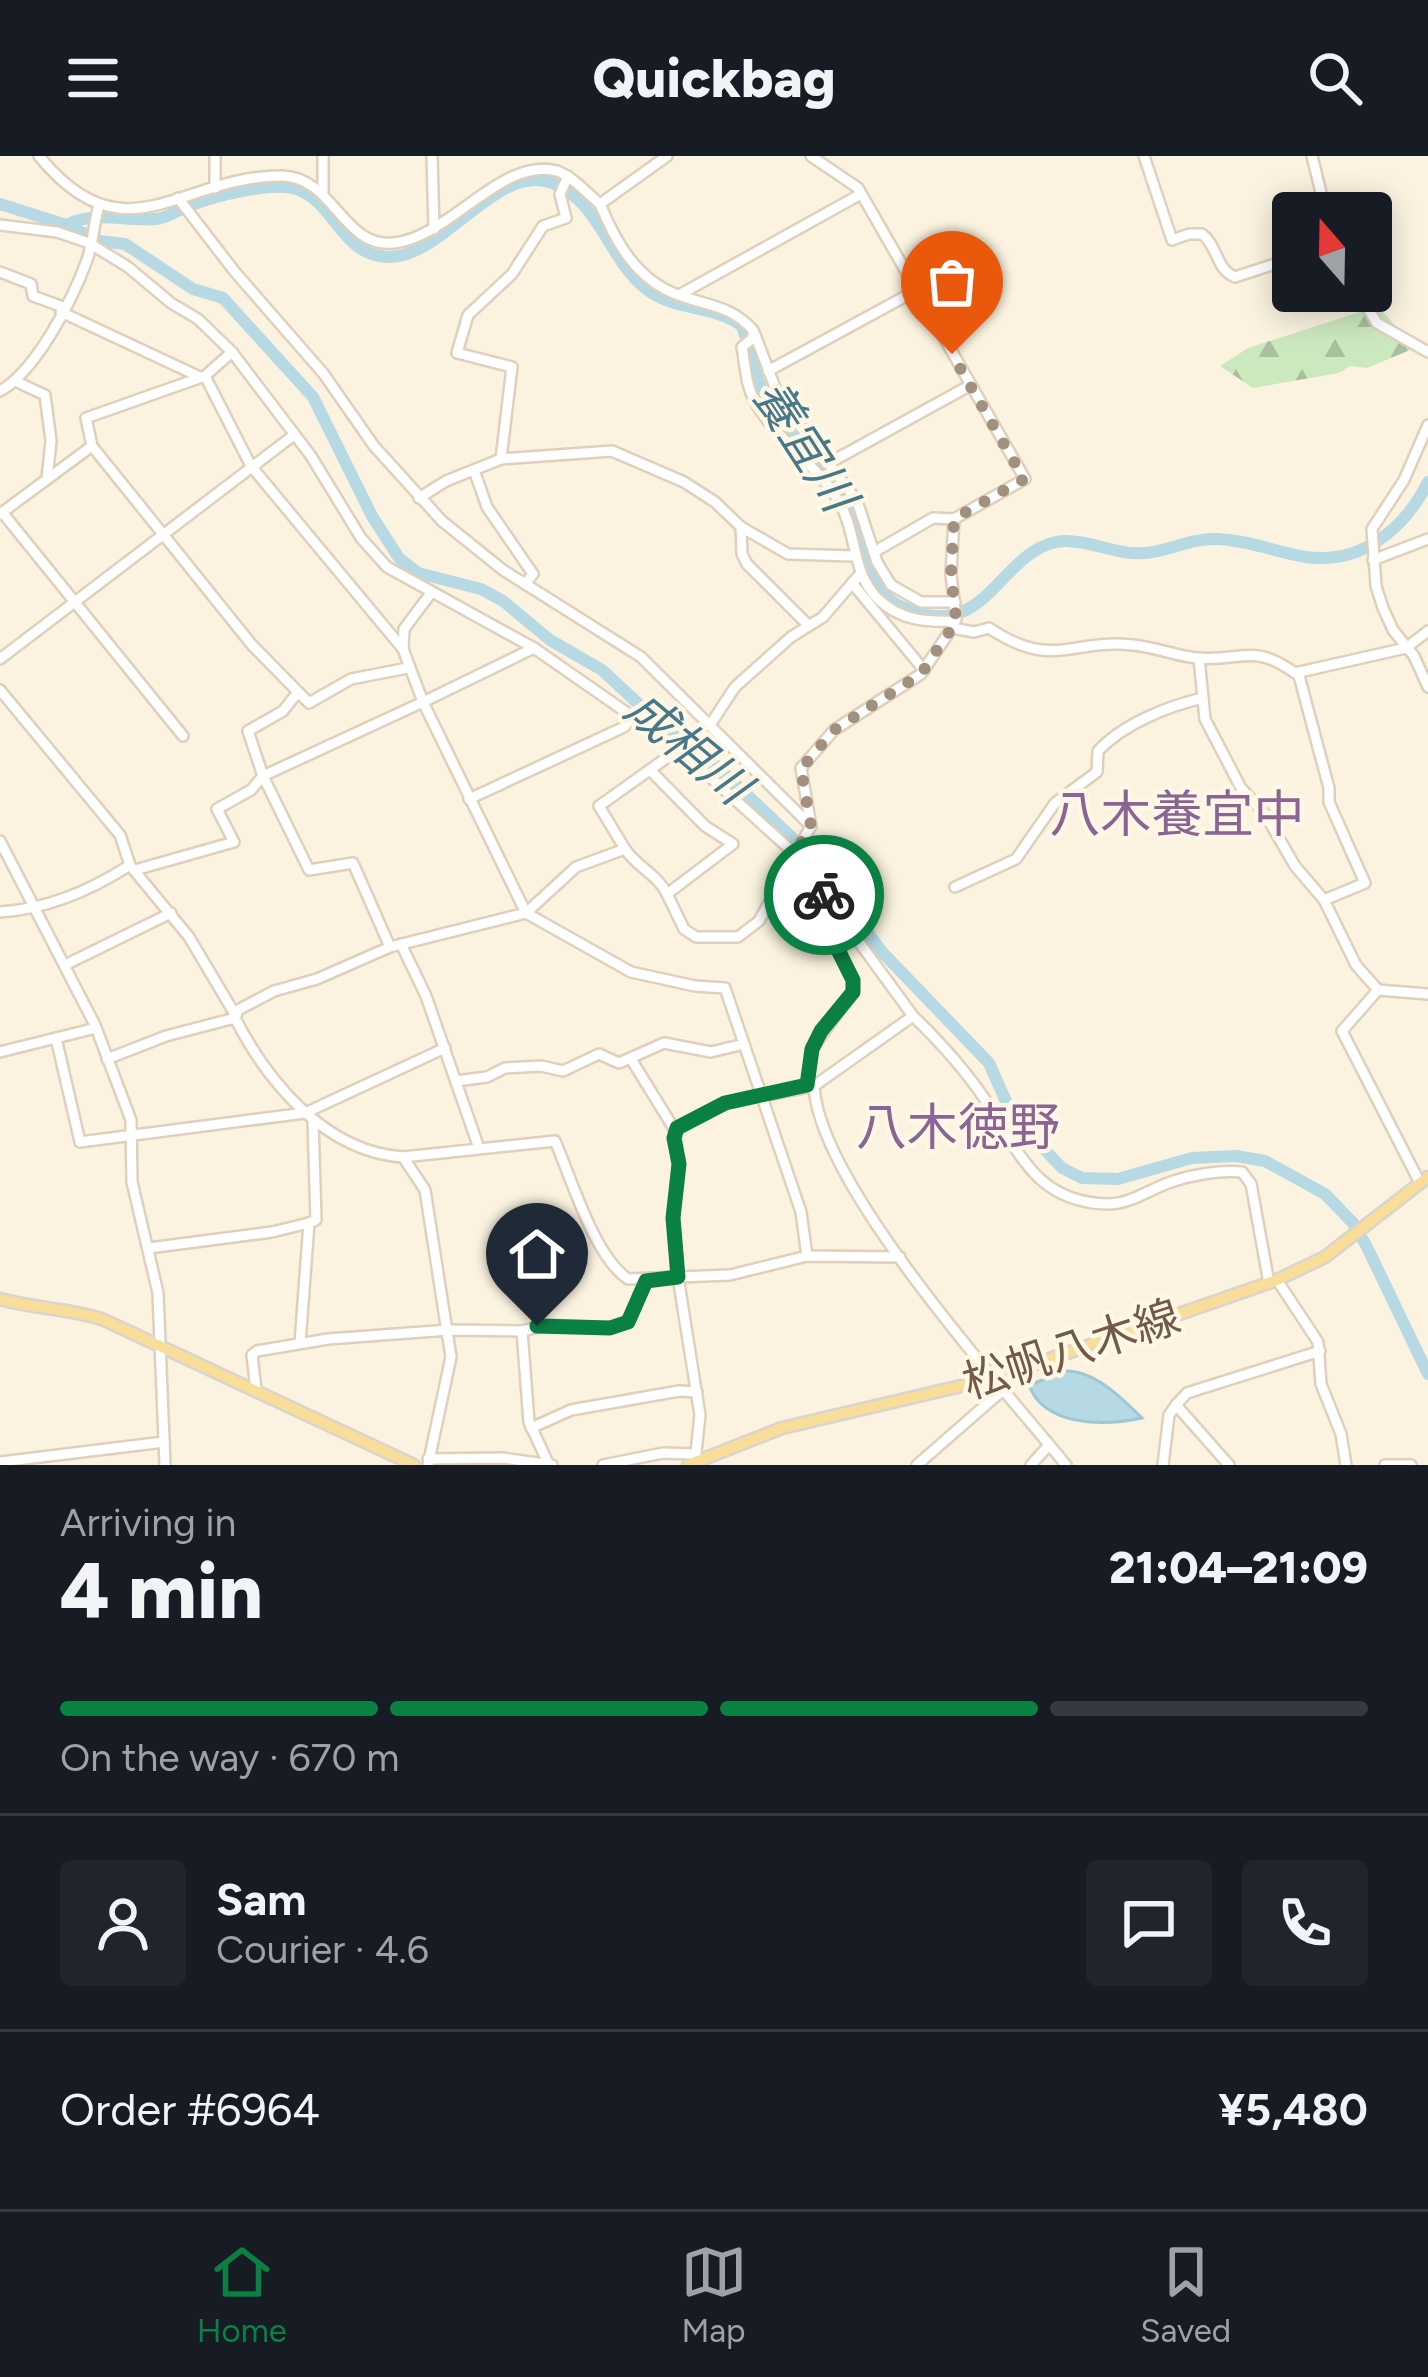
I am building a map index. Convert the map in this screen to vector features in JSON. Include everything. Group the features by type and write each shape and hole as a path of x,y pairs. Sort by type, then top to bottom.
{"main road":[{"name":"松帆八木線","path":"697,1461 795,1424 999,1383 1273,1282 1325,1257 1424,1180"},
{"path":"0,1300 79,1311 412,1464"}],"street":[{"path":"39,156 62,184 99,205 146,209 215,188 280,176 303,181 323,192 358,232 380,242 404,241 434,230 497,183 544,162 600,204 632,263 644,275 679,295 727,308 753,334 794,421 857,501 880,569 899,593 921,602 955,602"},
{"path":"214,156 215,188"},
{"path":"323,156 323,192"},
{"path":"432,156 434,230"},
{"path":"600,204 655,160 668,156"},
{"path":"812,156 830,165 861,194 1024,479 954,519 933,518 874,552"},
{"path":"1144,156 1172,240 1202,235 1213,245 1224,271 1235,277 1272,265"},
{"path":"1312,156 1321,192"},
{"path":"501,459 512,367 457,353 468,315 512,274 543,226 566,218 560,194 568,176"},
{"path":"679,295 861,194"},
{"path":"178,198 419,498 480,553 641,657 809,829"},
{"path":"0,391 17,382 62,309 89,256 99,205"},
{"path":"0,225 57,232 89,243 198,319 232,352 311,456 361,538 388,567 534,648 634,715 680,749 795,851 913,1016 984,1098 1021,1162 1047,1186 1108,1204 1126,1202 1186,1178 1242,1172 1251,1184 1273,1282 1314,1333 1322,1384 1341,1434 1346,1465"},
{"path":"0,272 31,284 33,296 203,376 250,466 403,649"},
{"path":"768,371 917,290"},
{"path":"1370,312 1377,323 1428,352"},
{"path":"753,334 742,347 754,399 839,503 861,573 879,600 900,614 954,623 974,632 989,628 1016,645 1058,652 1129,644 1199,658 1261,653 1298,672 1406,648 1428,631"},
{"path":"232,352 203,376 86,418 92,446 252,645 309,703 351,679 408,668"},
{"path":"17,382 45,395 51,441 47,479"},
{"path":"829,463 969,386"},
{"path":"1428,424 1404,480 1374,522 1373,550 1382,608 1428,687"},
{"path":"0,659 294,435"},
{"path":"92,446 1,513 182,736"},
{"path":"419,498 501,459 611,452 684,482 741,527 788,554 853,550 869,533"},
{"path":"474,470 487,507 532,574 525,584"},
{"path":"680,749 598,806 639,866 662,883 689,933 715,939 738,937 768,911 809,829 801,769 834,730 925,670 954,623 954,519"},
{"path":"741,527 747,564 808,625"},
{"path":"1373,550 1428,539"},
{"path":"710,725 735,687 823,616 861,573"},
{"path":"852,583 925,670"},
{"path":"430,593 404,629 408,668 526,913 631,972 724,988 801,1212 807,1256"},
{"path":"0,912 37,909 132,868 233,842 217,809 251,790 263,776 534,648"},
{"path":"1199,658 1204,718 1240,788 1265,814 1294,866 1324,900 1356,964 1378,990 1428,994"},
{"path":"1298,672 1329,802 1365,883 1324,900"},
{"path":"0,690 120,835 132,868 206,962 250,1046 309,1116 347,1143 382,1156 403,1157 555,1141 615,1270 628,1279 730,1275 807,1256 900,1257"},
{"path":"298,692 283,711 248,730 263,776 309,869 353,862 426,996 479,1148"},
{"path":"956,887 1016,859 1055,803 1097,772 1098,751 1114,736 1149,717 1203,698"},
{"path":"469,799 624,727 634,715"},
{"path":"650,770 705,826 733,844 667,894"},
{"path":"0,841 96,1028 124,1097 133,1136 132,1182 158,1292 165,1465"},
{"path":"236,1017 238,1010 274,992 396,946 526,913 577,867 626,849"},
{"path":"65,965 171,913"},
{"path":"847,926 839,952 853,980 853,992 812,1049 810,1085 825,1132 873,1220 1066,1465"},
{"path":"1378,990 1342,1031 1424,1180"},
{"path":"676,1132 725,1103 810,1085 913,1016"},
{"path":"107,1059 166,1036 236,1017"},
{"path":"0,1052 96,1028"},
{"path":"56,1038 80,1142 309,1116 445,1048"},
{"path":"456,1081 484,1078 506,1068 541,1066 563,1071 599,1054 611,1062 664,1043 711,1052 744,1044"},
{"path":"603,1465 663,1453 697,1461 701,1432 673,1218 679,1164 676,1132 631,1058"},
{"path":"149,1248 272,1232 316,1220 309,1116"},
{"path":"403,1157 425,1190 449,1330 451,1371 428,1462"},
{"path":"300,1343 309,1223"},
{"path":"256,1390 252,1354 300,1343 449,1330 522,1331 548,1325 610,1328 628,1322 646,1281"},
{"path":"522,1331 531,1428 550,1465"},
{"path":"1163,1465 1169,1415 1187,1393 1320,1351"},
{"path":"918,1465 999,1383"},
{"path":"531,1428 571,1410 697,1392"},
{"path":"1177,1405 1229,1465"},
{"path":"0,1462 164,1442"},
{"path":"1031,1465 1049,1445"},
{"path":"387,1465 503,1458 550,1465"},
{"path":"1385,1465 1411,1465"}],"green space":[{"path":"1359,312 1383,312 1415,348 1367,368 1350,366 1339,373 1253,388 1220,366 1248,348"}],"water":[{"path":"1065,1371 1097,1380 1142,1418 1094,1422 1048,1409 1029,1385"}],"waterway":[{"name":"養宜川","path":"66,225 99,217 161,218 227,194 286,187 310,196 360,248 390,257 431,242 511,186 532,180 552,183 582,203 624,265 649,291 742,326 767,402 848,503 877,586 900,606 930,616 954,615 974,605 1023,559 1064,541 1135,553 1217,539 1306,557 1345,555 1394,528 1428,482"},
{"name":"成相川","path":"0,204 100,241 125,244 193,289 223,298 313,397 372,516 399,558 418,573 481,589 503,601 550,640 602,670 670,733 703,753 803,848 883,953 989,1063 1012,1115 1062,1168 1082,1178 1118,1179 1192,1158 1236,1156 1265,1161 1325,1194 1353,1223 1366,1245 1428,1374"}],"way so far":[{"path":"824,895 794,854 811,826 801,769 834,730 925,670 956,622 951,574 954,519 1024,479 952,354"}],"district":[{"name":"八木養宜中","path":"1177,814"},
{"name":"八木徳野","path":"958,1127"}],"route":[{"path":"537,1326 610,1328 628,1322 646,1281 678,1277 673,1218 677,1128 725,1103 807,1085 812,1049 853,992 853,980 839,952 847,926 824,895"}]}
